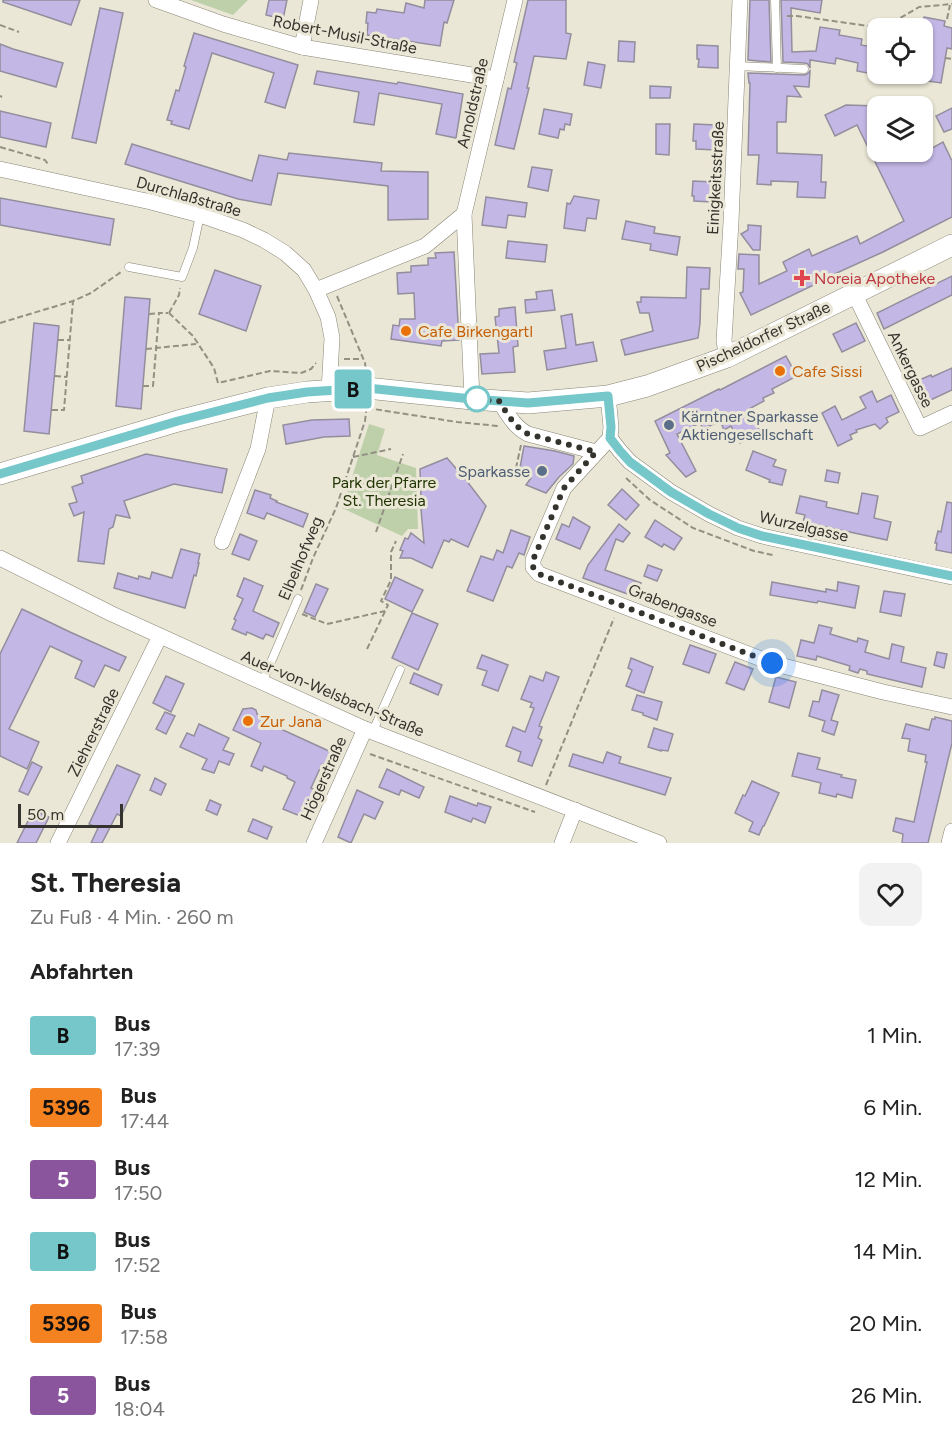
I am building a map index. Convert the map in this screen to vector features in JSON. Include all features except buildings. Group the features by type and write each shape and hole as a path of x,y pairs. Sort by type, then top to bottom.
{"main road":[{"name":"Pischeldorfer Straße","path":"0,474 178,421 268,398 329,391 367,398 472,399 528,403 608,396 647,386 727,357 952,245"}],"street":[{"name":"Robert-Musil-Straße","path":"156,0 223,24 302,47 496,79"},
{"path":"302,47 311,0"},
{"name":"Arnoldstraße","path":"472,399 464,214 515,0"},
{"name":"Einigkeitsstraße","path":"727,357 724,341 740,0"},
{"name":"Durchlaßstraße","path":"0,169 152,202 200,215 243,230 278,249 304,270 328,317 332,338 329,391"},
{"path":"316,290 425,246 464,214"},
{"name":"Ankergasse","path":"854,293 920,428 952,413"},
{"path":"608,396 610,438"},
{"path":"222,542 258,449 268,398"},
{"path":"499,401 520,435 528,434 596,452"},
{"name":"Grabengasse","path":"610,438 564,488 533,560 533,567 539,574 772,663 883,692 952,707"},
{"name":"Wurzelgasse","path":"610,438 630,462 671,492 738,528 762,536 952,576"},
{"name":"Auer-von-Welsbach-Straße","path":"0,558 112,614 369,730 575,810 635,839 659,843"},
{"name":"Ziehrerstraße","path":"58,843 160,636"},
{"name":"Högerstraße","path":"314,843 356,749 369,730"},
{"path":"562,843 575,810"},
{"path":"949,843 952,831"}],"lane":[{"path":"775,0 777,68"},
{"path":"737,66 804,69"},
{"path":"129,267 182,277 193,248 200,215"},
{"name":"Elbelhofweg","path":"262,683 298,599"},
{"path":"369,730 400,670"}],"path":[{"path":"900,18 919,7 951,4 947,19"},
{"path":"775,16 796,16 867,26"},
{"path":"0,25 19,32"},
{"path":"945,58 952,59"},
{"path":"0,323 73,301 91,293 129,267"},
{"path":"169,313 179,295 182,277"},
{"path":"332,284 365,363 367,398 457,422 520,435 514,477"},
{"path":"52,410 64,410 73,301"},
{"path":"149,314 169,313 193,336 196,344 214,368 218,383 270,371 301,373 311,369 318,361 363,358"},
{"path":"143,386 153,386 159,314"},
{"path":"58,340 70,340"},
{"path":"146,349 196,344"},
{"path":"55,376 67,376"},
{"name":"Elbelhofweg","path":"298,599 313,558 336,508 365,422 367,398"},
{"path":"353,457 391,450"},
{"path":"376,532 403,453"},
{"path":"367,649 388,605 381,600 391,580 391,552 396,541"},
{"path":"542,797 620,604"},
{"path":"293,610 327,624 385,611"},
{"path":"356,749 536,812"}],"green space":[{"path":"191,0 248,0 233,15"},
{"name":"Park der Pfarre St. Theresia","path":"369,424 385,429 377,455 416,468 418,529 408,529 402,536 342,508"}],"bus line":[{"name":"B","path":"0,474 178,421 268,398 307,392 367,388 528,403 608,396 610,438 620,451 630,462 671,492 709,514 738,528 762,536 952,576"}],"place":[{"name":"Noreia Apotheke","path":"802,278"},
{"name":"Cafe Birkengartl","path":"406,331"},
{"name":"Cafe Sissi","path":"780,371"},
{"name":"Kärntner Sparkasse Aktiengesellschaft","path":"669,425"},
{"name":"Sparkasse","path":"542,471"},
{"name":"Zur Jana","path":"248,721"}],"route":[{"path":"477,399 472,399 499,401 513,423 528,434 596,452 564,488 533,560 533,567 539,574 772,663"}]}
